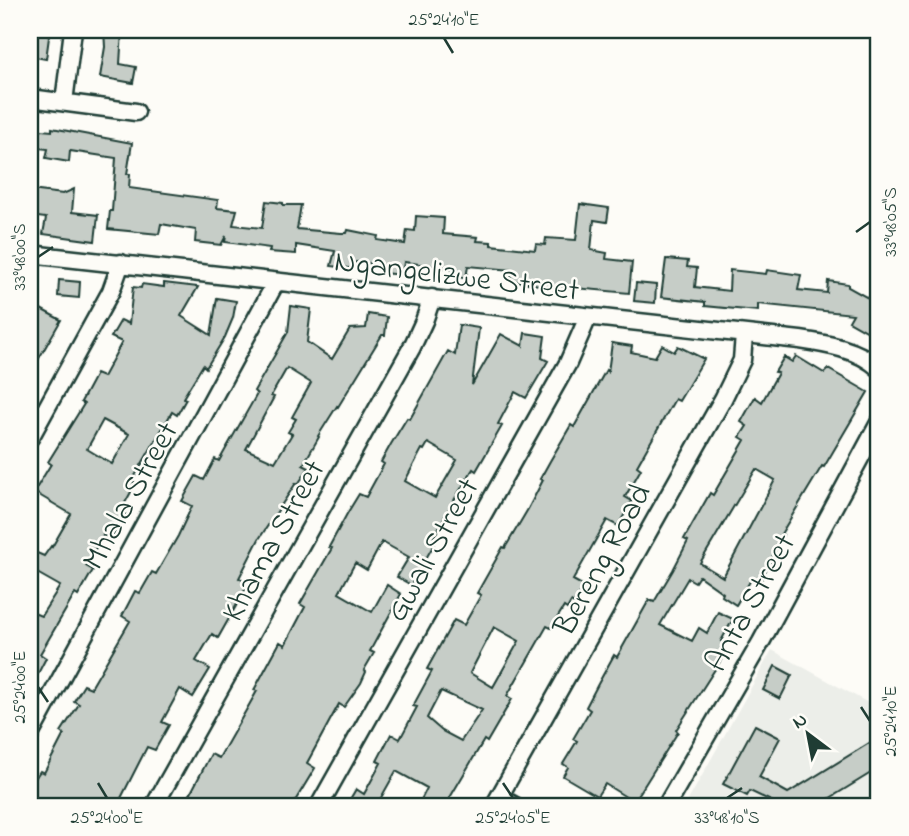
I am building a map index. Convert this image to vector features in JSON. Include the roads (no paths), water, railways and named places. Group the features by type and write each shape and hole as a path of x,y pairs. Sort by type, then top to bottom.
{"street":[{"path":"64,102 73,30"},
{"path":"30,98 136,112"},
{"name":"Ngangelizwe Street","path":"30,254 829,344 849,350 877,366"},
{"path":"30,438 111,291 121,263"},
{"name":"Mhala Street","path":"30,735 276,282"},
{"name":"Khama Street","path":"155,806 412,347 432,298"},
{"name":"Gwali Street","path":"319,806 568,363 588,317"},
{"name":"Bereng Road","path":"497,802 723,399 742,360 744,335"},
{"name":"Anta Street","path":"666,806 761,642 879,423"},
{"path":"497,802 516,806"}]}
